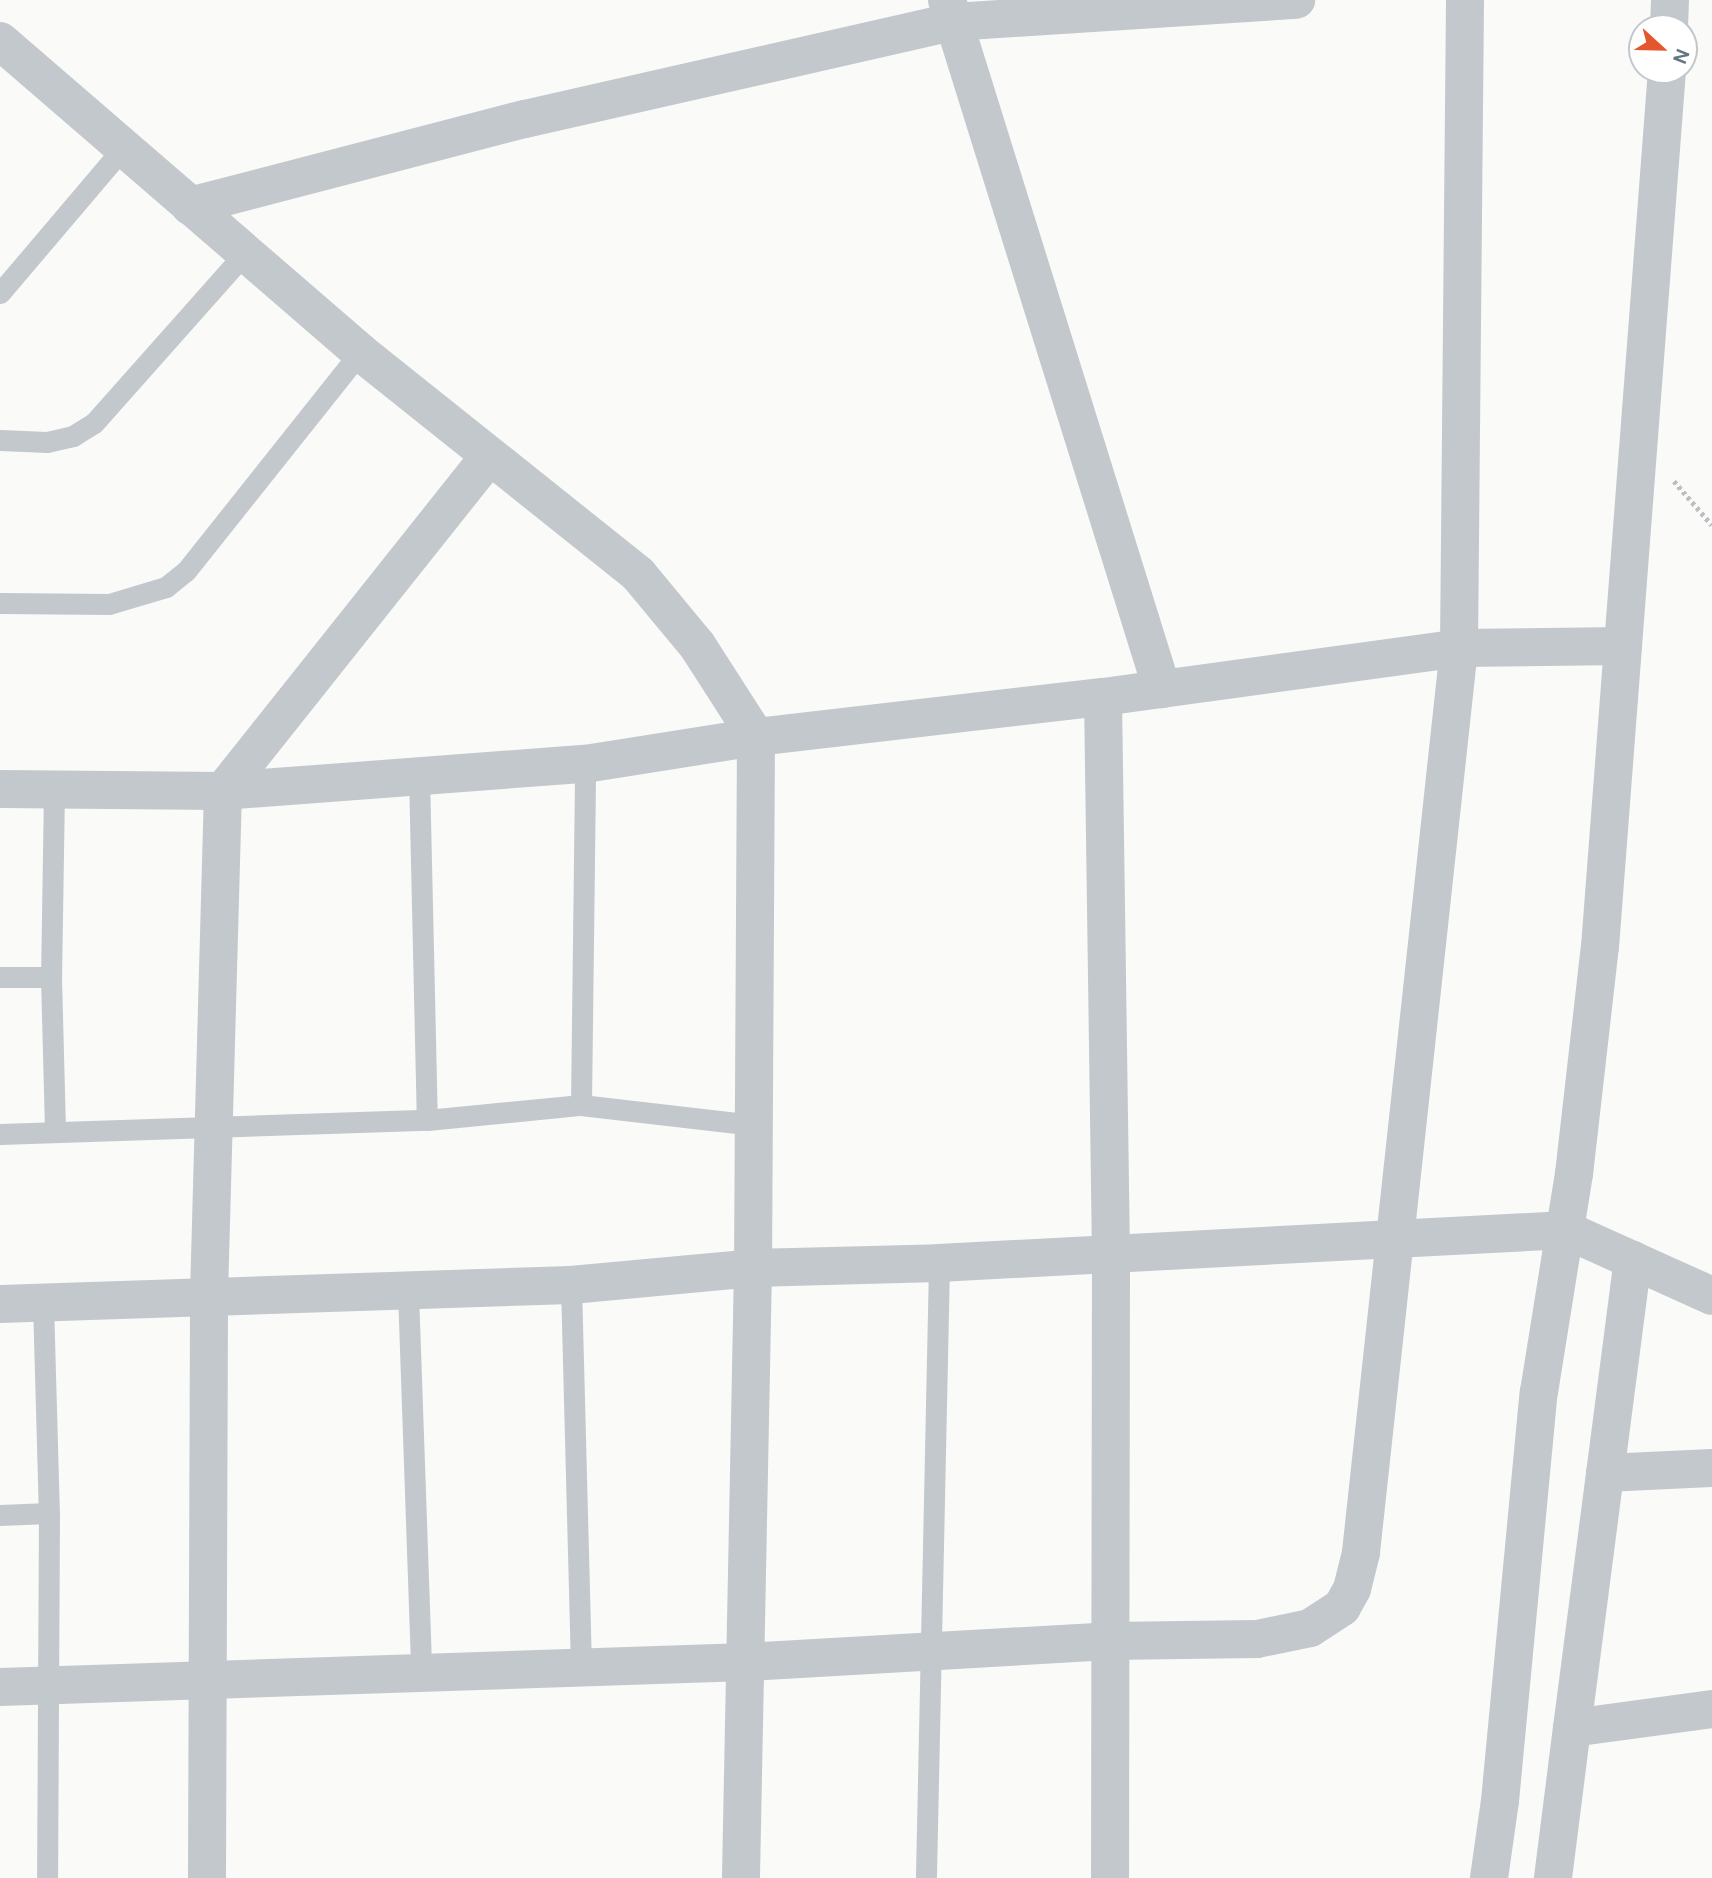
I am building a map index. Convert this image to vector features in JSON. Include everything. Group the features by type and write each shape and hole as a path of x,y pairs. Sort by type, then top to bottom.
{"street":[{"path":"190,206 950,11 1296,0"},
{"path":"0,1687 48,1687 210,1677 747,1662 933,1649 1109,1641 1257,1639 1310,1628 1342,1606 1352,1589 1361,1552 1460,648 1465,0"},
{"path":"950,11 1162,689"},
{"path":"4,51 123,148 488,458 638,573 697,645 756,737 753,1268 741,1878"},
{"path":"1489,1878 1500,1801 1539,1392 1566,1230 1600,947 1623,646 1642,445 1666,84"},
{"path":"207,1878 210,1677 209,1295 223,791 488,458"},
{"path":"0,789 223,791 419,774 585,764 756,737 1103,697 1460,648 1623,646"},
{"path":"1103,697 1111,1254 1110,1878"},
{"path":"0,1304 571,1285 753,1268 939,1263 1566,1230 1712,1296"},
{"path":"1553,1878 1633,1260"},
{"path":"1605,1473 1712,1468"},
{"path":"1572,1728 1712,1709"}],"lane":[{"path":"0,293 123,148"},
{"path":"0,440 47,442 73,436 94,423 245,253"},
{"path":"0,603 109,604 166,587 186,571 360,352"},
{"path":"581,1105 585,764"},
{"path":"419,774 428,1120"},
{"path":"54,790 51,977 55,1132"},
{"path":"0,977 51,977"},
{"path":"0,1134 214,1130 428,1120 581,1105 754,1125"},
{"path":"926,1875 933,1649 939,1263"},
{"path":"571,1285 581,1666"},
{"path":"408,1292 421,1672"},
{"path":"43,1302 49,1513 47,1878"},
{"path":"0,1515 49,1513"}],"path":[{"path":"1642,445 1712,525"}]}
